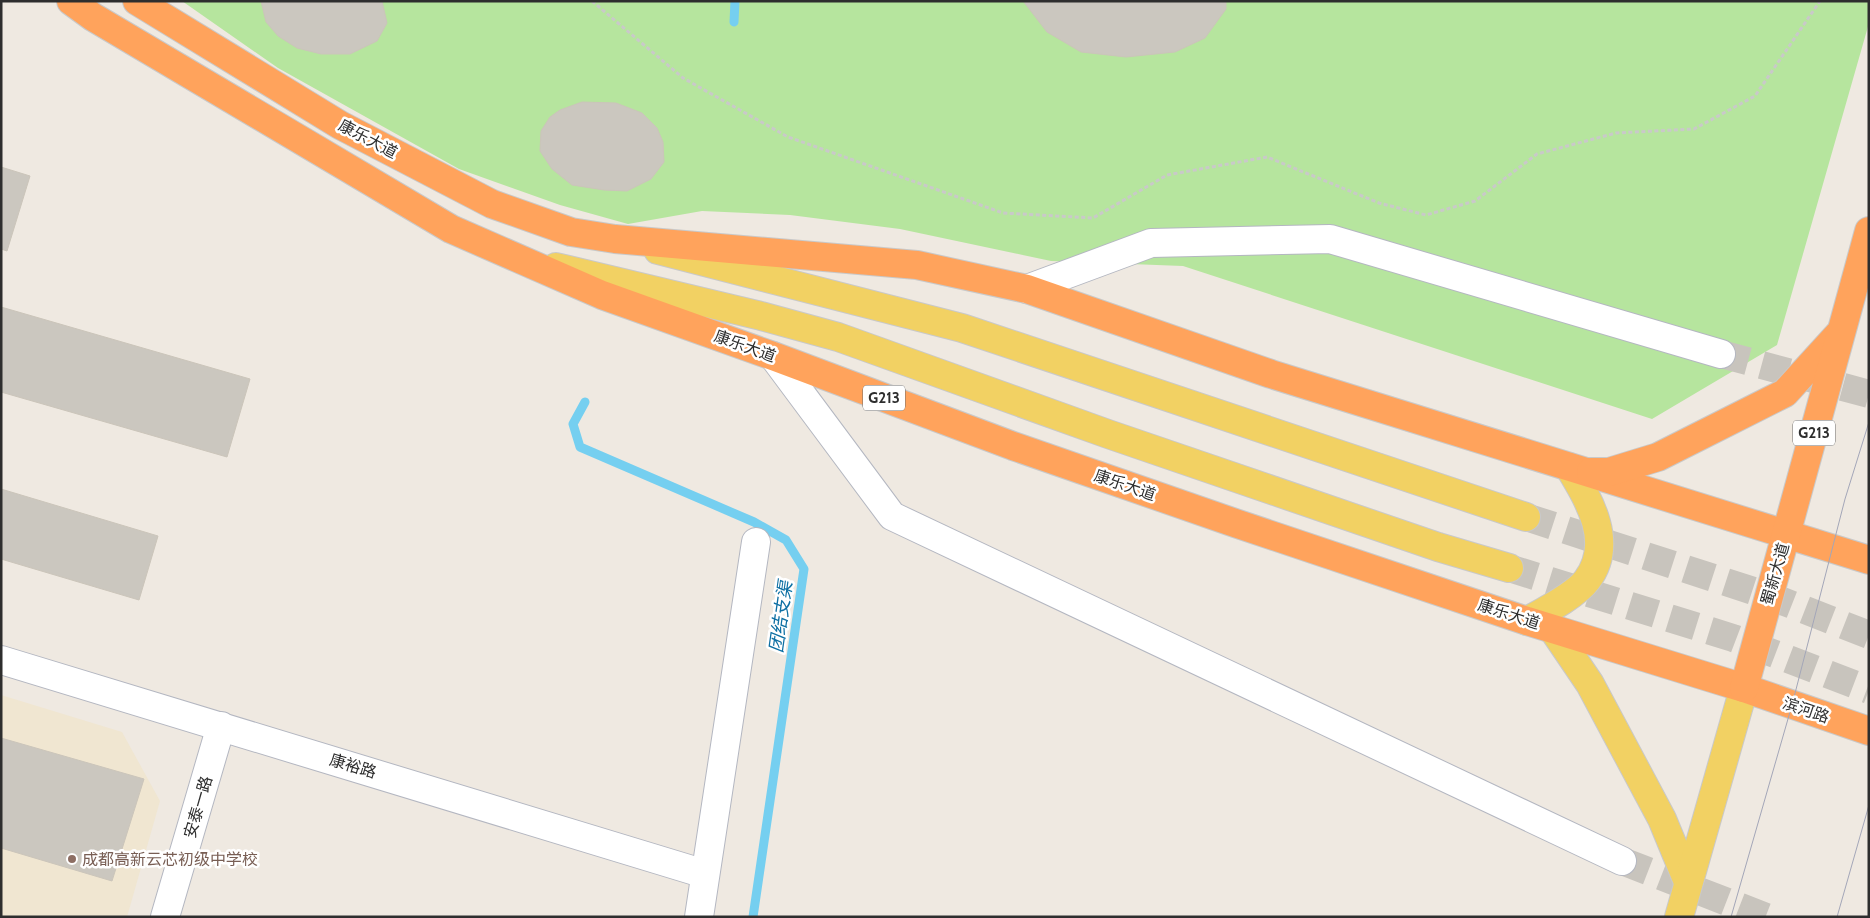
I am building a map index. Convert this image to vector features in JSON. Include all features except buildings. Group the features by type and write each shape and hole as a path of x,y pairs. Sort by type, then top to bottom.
{"highway":[{"name":"康乐大道","path":"71,1 93,17 450,229 602,295 773,356 1013,446 1527,621 1744,688"},
{"name":"康乐大道","path":"137,1 340,125 492,204 571,232 615,240 917,265 1026,289 1271,374 1786,535"},
{"name":"蜀新大道","path":"1744,688 1869,231"},
{"path":"1575,469 1609,472 1658,457 1785,394 1842,330"},
{"path":"1786,535 1869,560"},
{"name":"滨河路","path":"1744,688 1869,731"}],"main road":[{"name":"康乐大道","path":"615,240 962,328 1526,516"},
{"name":"康乐大道","path":"515,257 838,337 1117,438 1438,547 1509,568"},
{"path":"1527,621 1553,606 1586,581 1598,558 1598,526 1575,469"},
{"path":"1552,628 1590,684 1662,819 1688,882"},
{"name":"蜀新大道","path":"1678,917 1744,688"}],"street":[{"path":"1026,289 1151,243 1330,239 1721,354"},
{"path":"773,356 892,516 1622,861"},
{"path":"699,917 756,542"},
{"name":"康裕路","path":"1,660 705,874"},
{"name":"安泰一路","path":"166,917 221,726"}],"path":[{"path":"592,1 683,78 788,137 1003,213 1093,218 1167,175 1267,157 1378,203 1426,215 1475,201 1537,154 1616,133 1694,129 1755,96 1820,1"}],"shaded area":[{"name":"成都高新云芯初级中学校","path":"1,695 122,732 160,801 127,917 1,917"}],"green space":[{"path":"182,1 1869,1 1869,23 1777,345 1652,419 1183,266 1051,261 900,229 790,215 702,211 628,224 560,205 459,169 278,68"}],"waterway":[{"name":"团结支渠","path":"734,22 735,1"},
{"name":"团结支渠","path":"585,402 573,424 580,447 754,522 786,540 804,569 753,917"}],"tunnel":[{"path":"1721,354 1869,394"},
{"path":"1526,517 1772,597 1869,635"},
{"path":"1509,568 1733,638 1869,690"},
{"path":"1622,861 1766,917"}],"tram line":[{"path":"1731,917 1792,705 1845,499 1869,422"},
{"path":"1837,917 1869,805"}],"place":[{"name":"成都高新云芯初级中学校","path":"72,859"}]}
